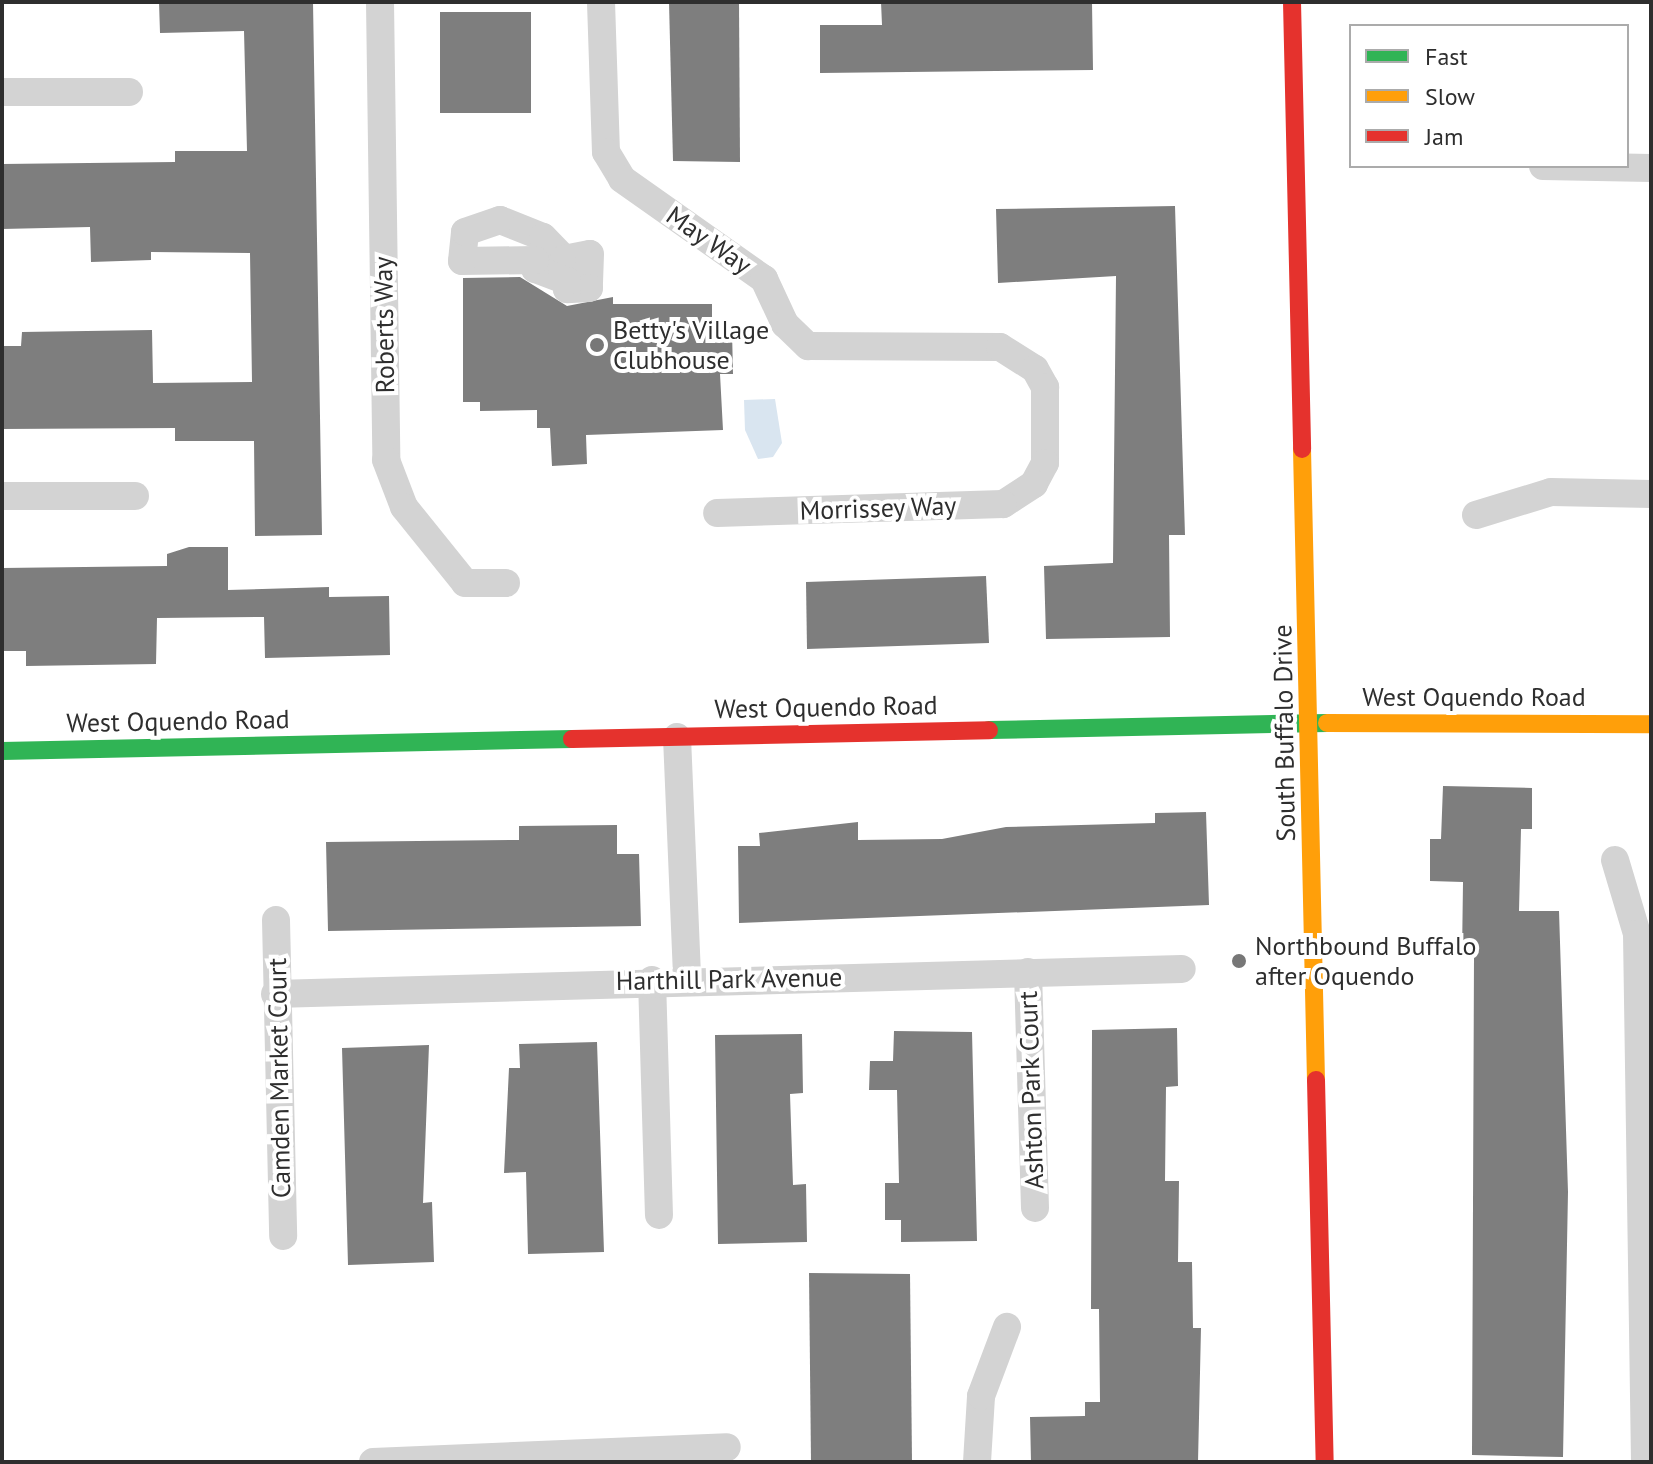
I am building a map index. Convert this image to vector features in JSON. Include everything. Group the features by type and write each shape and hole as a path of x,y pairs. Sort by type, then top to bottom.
{"street":[{"name":"Roberts Way","path":"380,2 386,460 404,507 465,583 506,583"},
{"name":"May Way","path":"601,2 606,152 622,179 764,279 785,324 808,346 1000,347 1035,369 1045,387 1045,463 1034,484"},
{"name":"South Buffalo Drive","path":"1292,2 1325,1462"},
{"path":"2,92 129,92"},
{"path":"1629,168 1651,168"},
{"path":"500,220 543,237 564,259 590,254 589,288 567,289 567,281 535,269 535,260 462,261 462,238 470,227 500,220"},
{"name":"Morrissey Way","path":"717,513 1003,504 1034,484"},
{"path":"1476,515 1551,492 1651,494"},
{"path":"2,496 135,496"},
{"name":"West Oquendo Road","path":"2,751 1310,723 1651,724"},
{"path":"677,737 687,979"},
{"path":"1615,860 1637,934 1645,1462"},
{"name":"Camden Market Court","path":"276,920 275,994 283,1236"},
{"name":"Harthill Park Avenue","path":"275,994 687,979 1182,969"},
{"name":"Ashton Park Court","path":"1028,972 1035,1208"},
{"path":"652,980 659,1215"},
{"path":"977,1462 981,1396 1007,1327"},
{"path":"373,1462 592,1456 727,1447"}],"shaded area":[{"path":"775,399 782,443 773,457 758,459 745,430 744,400"}],"building":[{"path":"159,2 313,2 322,535 255,536 254,441 175,441 175,428 2,429 2,346 21,346 22,332 152,330 153,383 252,382 250,253 151,252 151,260 91,262 90,227 2,229 2,164 175,162 175,151 247,151 244,31 160,33"},
{"path":"669,2 739,2 740,162 673,161"},
{"path":"881,2 1092,2 1093,70 820,73 820,25 882,25"},
{"path":"440,12 531,12 531,113 440,113"},
{"path":"1175,206 1185,535 1169,535 1170,637 1046,639 1044,566 1113,563 1116,276 998,283 996,209"},
{"name":"Betty's Village Clubhouse","path":"520,277 567,306 613,297 613,304 712,304 712,329 732,330 733,374 720,374 723,430 586,435 587,464 552,466 550,428 537,428 537,410 480,411 480,402 463,402 463,278"},
{"path":"189,547 228,547 228,590 329,587 329,597 389,596 390,655 265,658 264,617 157,618 156,664 26,666 26,651 2,651 2,568 167,566 167,554"},
{"path":"986,576 989,643 807,649 806,582"},
{"path":"1443,786 1532,788 1532,829 1521,829 1519,911 1559,911 1568,1192 1563,1457 1472,1455 1474,955 1462,955 1463,882 1430,881 1430,839 1441,839"},
{"path":"1206,812 1209,905 739,923 738,846 760,846 759,833 858,822 858,840 942,839 1006,827 1155,823 1155,813"},
{"path":"617,825 617,854 639,854 641,926 328,931 326,842 519,840 519,826"},
{"path":"1177,1028 1178,1086 1166,1087 1165,1181 1179,1181 1178,1262 1192,1262 1193,1328 1201,1328 1198,1462 1031,1462 1030,1417 1085,1416 1085,1402 1100,1402 1099,1309 1091,1309 1092,1030"},
{"path":"894,1031 972,1032 977,1241 901,1242 901,1220 885,1220 885,1183 899,1183 897,1090 869,1090 870,1061 893,1061"},
{"path":"802,1034 803,1093 790,1094 793,1185 806,1184 807,1242 718,1244 715,1035"},
{"path":"597,1042 604,1252 528,1254 526,1172 504,1173 509,1068 520,1068 519,1044"},
{"path":"429,1045 423,1203 432,1202 434,1262 348,1265 342,1048"},
{"path":"809,1273 910,1274 912,1462 811,1462"}],"traffic: fast":[{"path":"989,730 1327,723"},
{"path":"2,751 572,739"}],"traffic: slow":[{"path":"1302,449 1316,1080"},
{"path":"1327,723 1651,724"}],"traffic: jam":[{"path":"1292,2 1302,449"},
{"path":"572,739 989,730"},
{"path":"1316,1080 1325,1462"}],"place":[{"name":"Betty's Village Clubhouse","path":"597,345"},
{"name":"Northbound Buffalo after Oquendo","path":"1239,961"}]}
